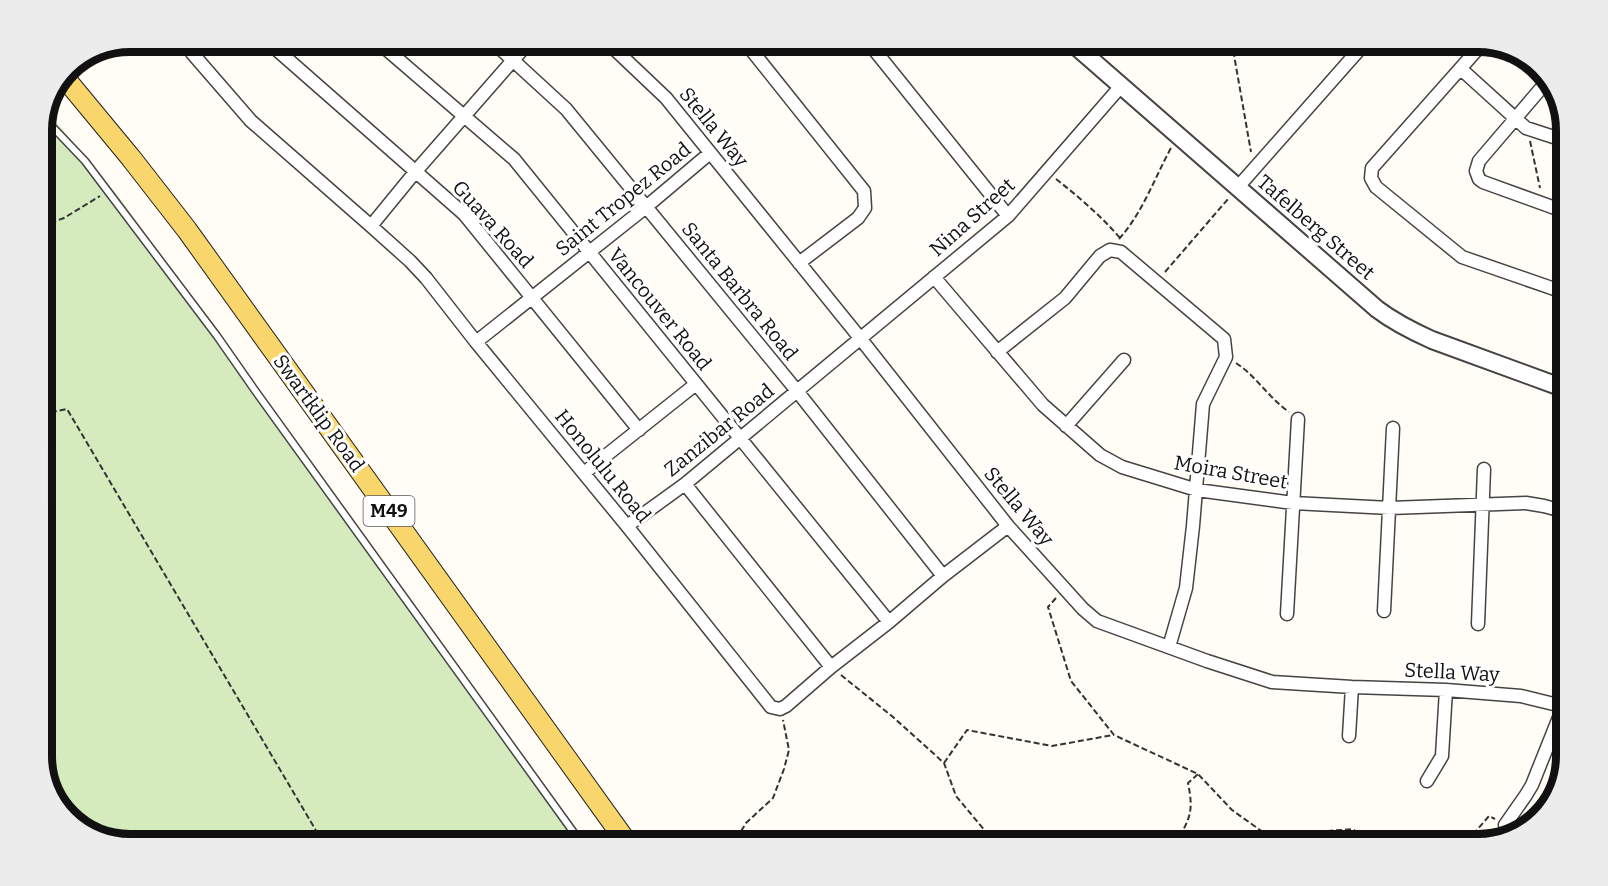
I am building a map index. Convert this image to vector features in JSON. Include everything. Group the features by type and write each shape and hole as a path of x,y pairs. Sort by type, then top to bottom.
{"main road":[{"name":"Swartklip Road","path":"69,83 187,230 621,834"}],"street":[{"name":"Honolulu Road","path":"192,52 251,121 418,270 627,525 771,707 780,709"},
{"name":"Guava Road","path":"279,52 464,214 639,430"},
{"name":"Vancouver Road","path":"389,52 514,159 889,622"},
{"name":"Santa Barbra Road","path":"505,52 566,109 797,391 943,576"},
{"path":"371,226 520,52"},
{"name":"Stella Way","path":"618,52 666,98 1008,526 1083,609 1097,621 1263,680 1297,684 1446,690 1521,696 1556,702"},
{"path":"753,52 864,191 865,208 858,218 800,263"},
{"path":"877,52 1008,216"},
{"name":"Tafelberg Street","path":"1082,52 1235,190 1396,323 1432,340 1555,385"},
{"path":"1235,190 1357,52"},
{"path":"1475,52 1372,168 1371,178 1376,187 1462,257 1555,289"},
{"path":"1461,69 1529,129 1555,137"},
{"name":"Nina Street","path":"860,338 1008,216 1121,86"},
{"path":"1542,88 1479,161 1476,171 1483,182 1555,208"},
{"name":"Saint Tropez Road","path":"476,342 710,153"},
{"path":"997,352 1065,298 1100,256 1110,250 1121,252 1224,339 1226,357 1203,404 1197,490 1186,588 1169,647"},
{"name":"Moira Street","path":"934,277 1030,391 1066,426 1113,463 1197,490 1293,503 1390,508 1536,504 1556,509"},
{"name":"Zanzibar Road","path":"627,525 685,484 860,338"},
{"path":"1066,426 1124,360"},
{"path":"584,473 696,384"},
{"path":"1287,614 1298,419"},
{"path":"1384,611 1393,428"},
{"path":"1478,624 1484,469"},
{"path":"685,484 831,667"},
{"path":"780,709 1008,526"},
{"path":"1349,736 1352,687"},
{"path":"1427,781 1442,756 1446,690"},
{"path":"1505,825 1532,785 1556,726"}],"lane":[{"path":"53,127 85,161 217,336 575,834"}],"path":[{"path":"1234,52 1254,157"},
{"path":"1529,129 1544,204"},
{"path":"1110,250 1130,227 1143,207 1174,144"},
{"path":"1051,176 1083,201 1120,238"},
{"path":"1156,282 1235,190"},
{"path":"53,222 108,192"},
{"path":"1226,357 1239,365 1263,386 1281,407 1298,419"},
{"path":"53,412 67,409 318,834"},
{"path":"1064,588 1048,607 1071,681 1114,735 1198,774 1232,810 1263,834"},
{"path":"831,667 893,717 944,763 956,796 988,834"},
{"path":"738,834 746,823 773,798 784,770 789,750 780,709"},
{"path":"944,763 968,730 1052,746 1114,735"},
{"path":"1181,834 1191,816 1188,783 1198,774"},
{"path":"1473,834 1489,816 1505,825"},
{"path":"1311,834 1353,829 1359,834"}],"green space":[{"path":"54,119 118,196 580,834 131,834 110,831 96,825 79,814 66,799 57,781 53,761"}]}
